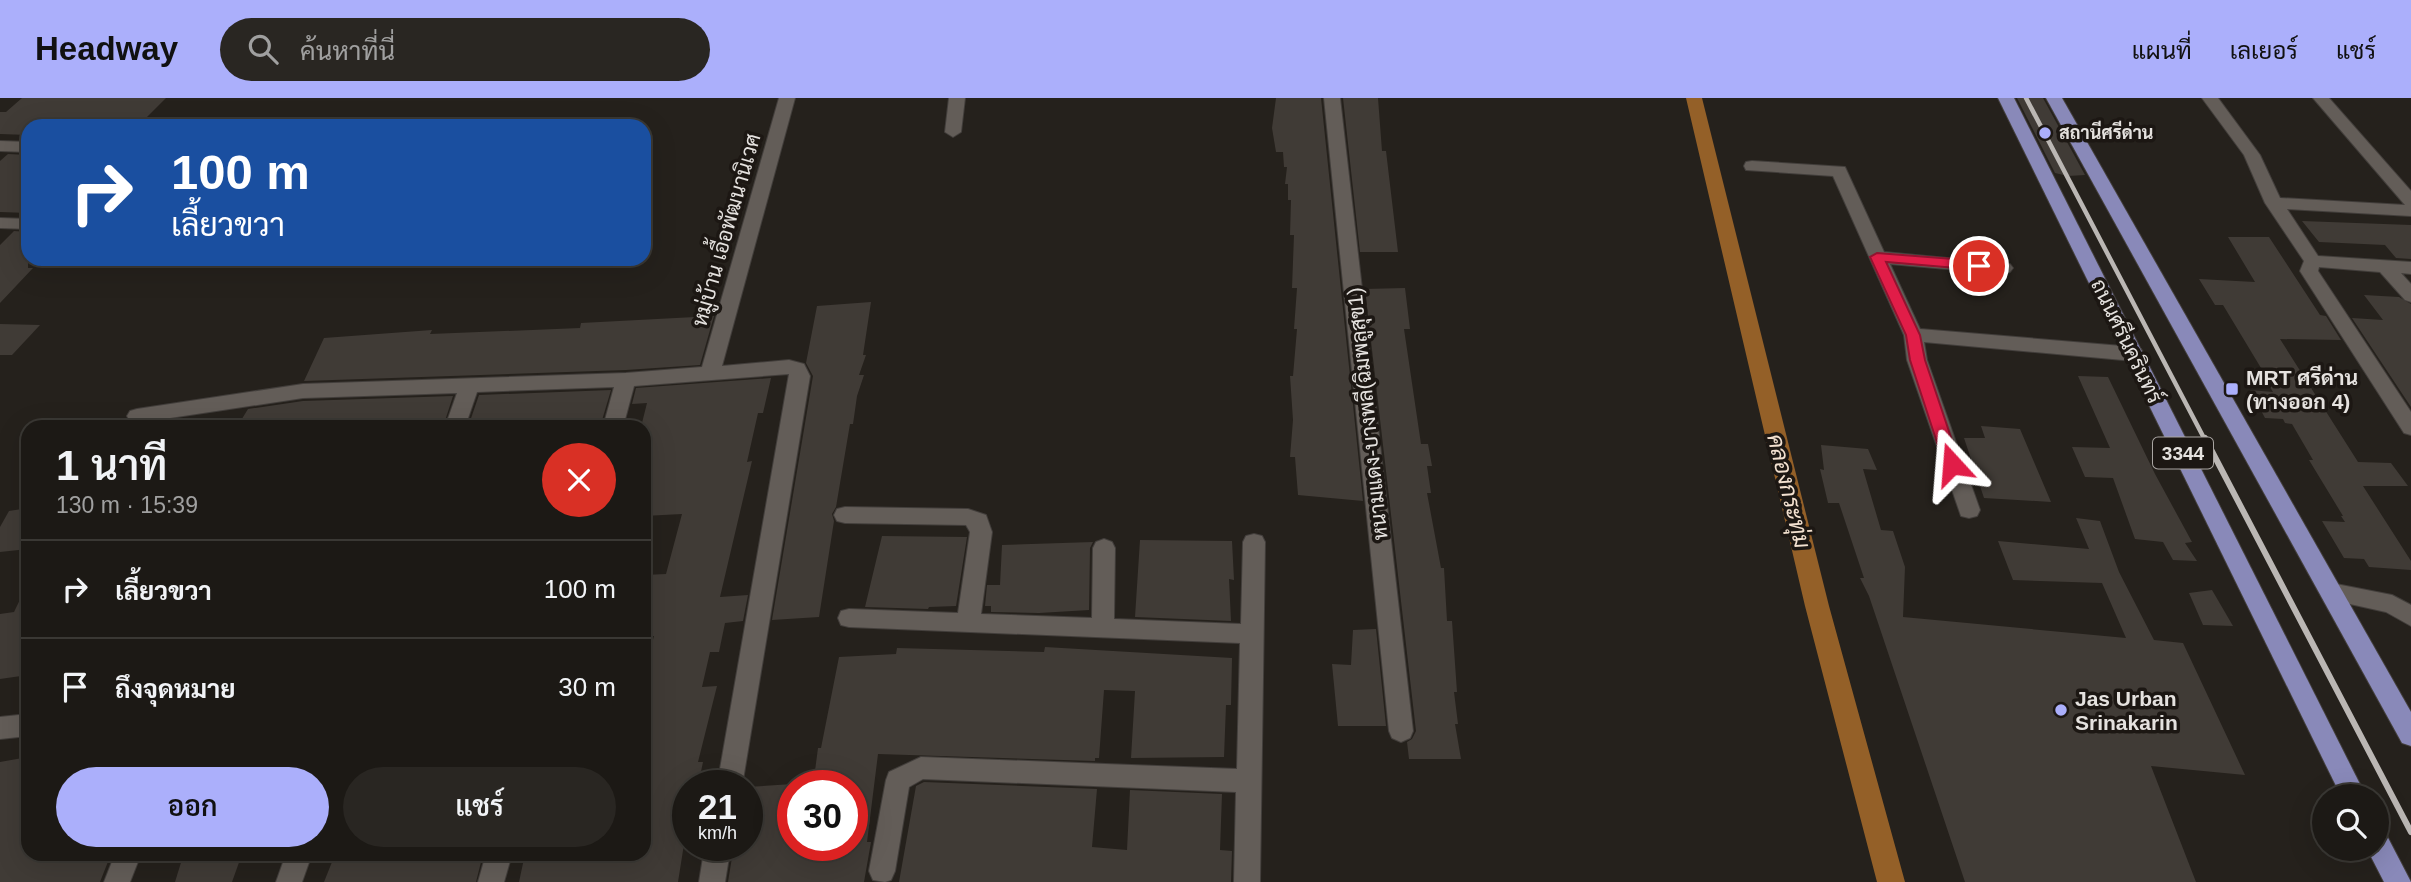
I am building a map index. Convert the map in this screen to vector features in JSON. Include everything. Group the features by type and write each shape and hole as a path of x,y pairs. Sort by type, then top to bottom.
{"main road":[{"name":"ถนนศรีนครินทร์","path":"2008,102 2348,784"},
{"name":"3344","path":"2057,102 2411,735"},
{"path":"2387,861 2398,882"}],"street":[{"name":"หมู่บ้าน เอื้อพัฒนานิเวศ","path":"710,373 787,98"},
{"path":"953,132 957,98"},
{"name":"หนามแดง-บางพลี(ฉิมพลูสุข1)","path":"1332,98 1401,730"},
{"path":"2210,98 2252,155 2274,203 2313,261"},
{"path":"2322,98 2411,202"},
{"path":"0,146 21,147"},
{"path":"1752,166 1839,171 1913,335 1917,360 1969,510"},
{"path":"2274,203 2411,211"},
{"path":"0,223 21,224"},
{"path":"1877,257 2004,268"},
{"path":"2313,261 2411,268"},
{"path":"2313,261 2309,271 2411,428"},
{"path":"2387,268 2411,296"},
{"path":"1913,335 2134,354"},
{"path":"137,416 284,393 626,380 789,367 797,369 800,376 732,770"},
{"path":"615,420 626,380"},
{"path":"458,420 470,384"},
{"path":"845,514 968,517 978,521 981,532 968,623"},
{"path":"1247,882 1254,542"},
{"path":"1103,628 1104,548"},
{"path":"2331,592 2392,604 2411,617"},
{"path":"849,618 1252,634"},
{"path":"0,727 21,726"},
{"path":"883,871 898,780 921,768 1249,781"},
{"path":"117,882 125,861"},
{"path":"289,882 296,861"},
{"path":"491,882 497,861"},
{"path":"712,882 715,861"}],"building":[{"path":"22,98 166,98 145,119 21,119 21,135 0,134 0,112 6,112"},
{"path":"1276,98 1321,98 1363,501 1298,495 1295,457 1290,457 1293,420 1290,376 1293,376 1297,329 1294,329 1297,288 1292,288 1294,235 1290,235 1291,200 1288,200 1288,184 1285,184 1287,167 1284,167 1283,152 1276,152 1272,128"},
{"path":"1343,98 1378,98 1382,151 1386,151 1398,252 1360,252"},
{"path":"2017,98 2043,98 2085,175 2068,176 2055,173"},
{"path":"8,154 21,155 21,213 0,212 0,161"},
{"path":"2302,221 2411,225 2411,259 2396,258 2385,245 2319,242"},
{"path":"14,231 21,232 21,266 33,268 0,303 0,245"},
{"path":"2228,237 2269,237 2320,315 2326,316 2341,340 2280,339 2358,462 2391,463 2408,486 2363,486 2411,561 2411,570 2369,567 2364,559 2344,558 2322,521 2345,522 2309,460 2313,460 2292,424 2285,423 2283,419 2265,418 2250,390 2273,392 2223,305 2215,305 2199,279 2255,282"},
{"path":"1405,288 1410,329 1404,329 1421,444 1428,444 1432,466 1427,466 1431,493 1427,493 1441,568 1444,568 1447,621 1452,621 1457,692 1454,692 1458,724 1455,724 1461,759 1409,759 1407,742 1416,731 1365,289"},
{"path":"2364,295 2399,297 2411,304 2411,407 2352,318 2383,320"},
{"path":"871,302 863,355 866,355 859,375 864,375 857,396 853,424 850,424 836,507 832,514 834,521 819,617 772,620 813,376 806,363 817,306"},
{"path":"714,316 700,365 304,381 324,338 432,330 430,334 580,328 581,323"},
{"path":"0,324 40,325 12,355 0,355"},
{"path":"2078,376 2108,377 2155,474 2192,542 2185,543 2197,561 2173,560 2163,542 2135,539 2113,478 2085,477 2072,447 2110,448"},
{"path":"771,378 763,413 758,413 747,462 752,461 720,597 748,595 743,621 725,623 719,652 710,652 702,687 717,686 698,762 703,762 701,770 672,770 672,861 681,861 678,882 519,882 524,861 651,861 651,647 654,636 651,636 651,575 666,574 682,514 651,516 651,420 643,420 647,403 632,404 636,388"},
{"path":"611,390 602,420 470,420 479,395"},
{"path":"453,396 445,420 241,420 248,409 303,401"},
{"path":"1981,426 2020,429 2051,502 1984,498 1964,438 1985,438"},
{"name":"Jas Urban Srinakarin","path":"1821,445 1868,449 1877,470 1863,469 1881,530 1893,531 1905,567 1903,617 2126,638 2102,583 2013,580 1998,541 2089,549 2076,518 2100,521 2119,572 2154,640 2183,643 2245,775 2151,766 2196,882 1965,882 1869,596 1860,578 1864,578 1839,503 1828,503 1820,469 1824,470"},
{"path":"21,509 21,550 0,552 0,527 9,511"},
{"path":"882,536 967,537 956,606 928,609 865,607"},
{"path":"1140,540 1232,541 1234,580 1229,579 1231,621 1135,617"},
{"path":"1093,542 1090,548 1089,610 991,612 991,606 985,606 987,585 1000,585 1002,545"},
{"path":"2212,590 2233,626 2203,625 2189,593"},
{"path":"21,598 21,676 0,679 0,614 14,612"},
{"path":"1376,629 1386,726 1338,726 1332,664 1351,665 1353,630"},
{"path":"1045,647 1232,658 1231,705 1226,705 1224,757 1131,758 1135,691 1104,690 1099,758 1095,758 1095,761 878,754 868,834 868,770 815,770 839,657 896,654 897,648 1044,652"},
{"path":"21,758 21,861 108,861 100,882 0,882 0,762"},
{"path":"924,782 1097,789 1092,847 1127,850 1130,790 1222,794 1220,850 1232,851 1231,882 899,882 916,786"},
{"path":"777,785 777,861 868,861 864,882 728,882 731,861 763,861 763,786"},
{"path":"181,861 240,861 232,882 175,882"},
{"path":"332,861 481,861 476,882 324,882"}],"waterway":[{"name":"คลองกระทุ่ม","path":"1694,98 1817,606 1891,882"}],"railway":[{"path":"2026,98 2205,440"},
{"path":"2205,438 2411,832"}],"place":[{"name":"สถานีศรีด่าน","path":"2045,133"},
{"name":"MRT ศรีด่าน (ทางออก 4)","path":"2232,389"},
{"name":"Jas Urban Srinakarin","path":"2061,710"}],"route":[{"path":"1952,464 1917,360 1913,335 1877,257 1979,266"}]}
